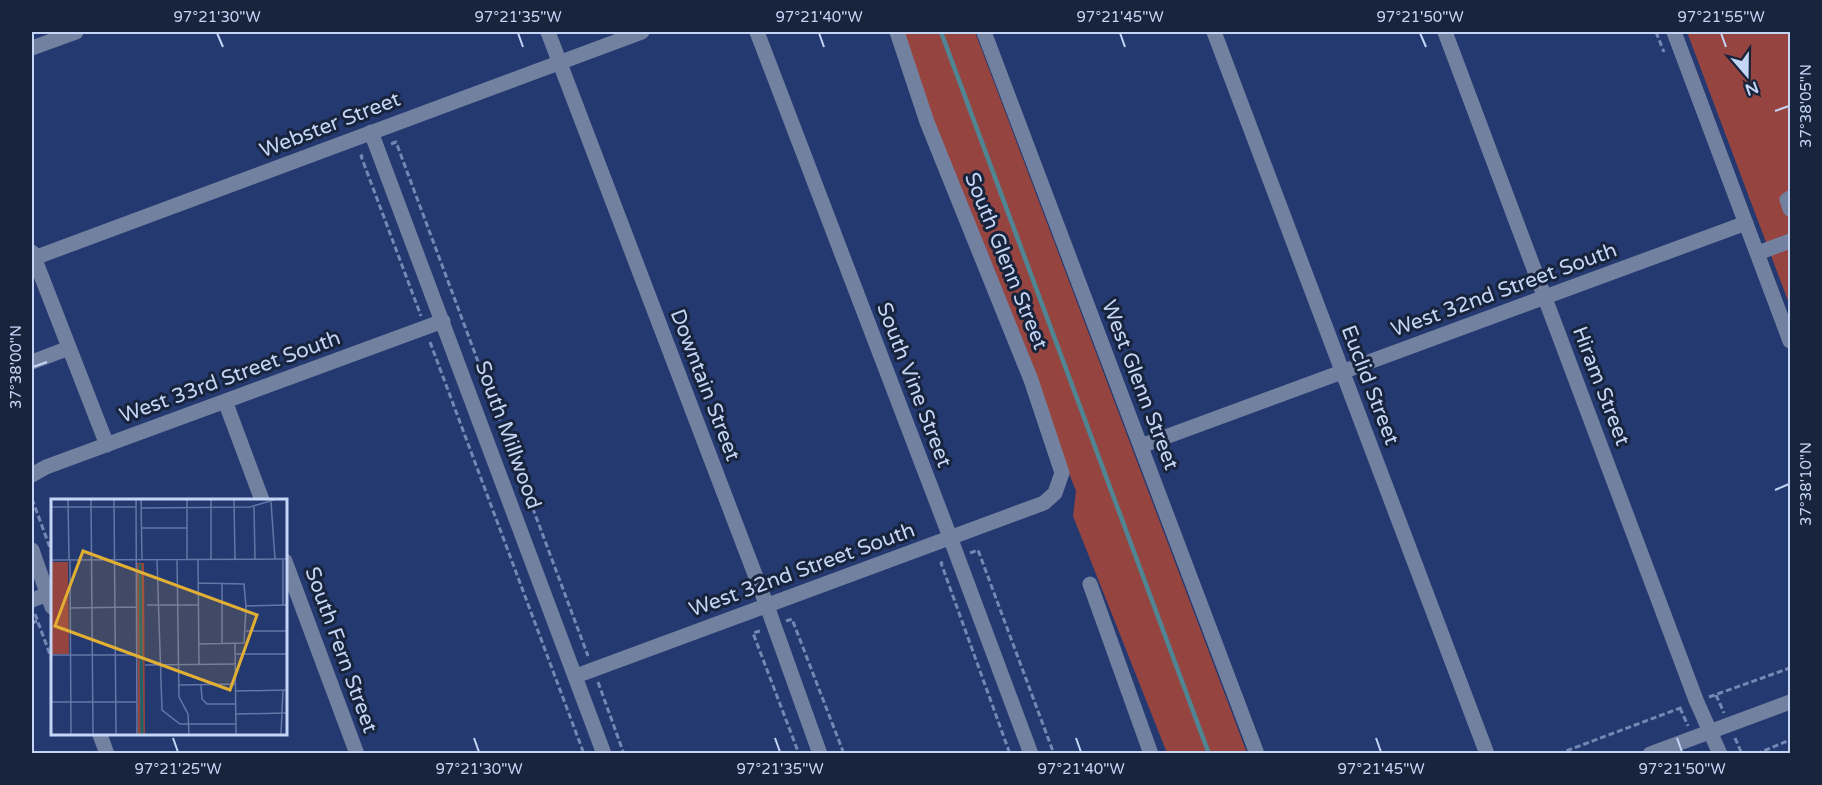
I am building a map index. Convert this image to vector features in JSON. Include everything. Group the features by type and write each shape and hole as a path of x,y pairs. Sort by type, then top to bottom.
{"street":[{"path":"32,48 76,32"},
{"name":"Downtain Street","path":"548,32 767,606 820,753"},
{"name":"Webster Street","path":"32,255 642,32"},
{"name":"South Vine Street","path":"757,32 1031,753"},
{"name":"South Glenn Street","path":"897,32 927,122 1030,380 1062,472 1055,493 1044,503"},
{"name":"West Glenn Street","path":"984,32 1257,753"},
{"name":"Euclid Street","path":"1214,32 1487,753"},
{"name":"Hiram Street","path":"1444,32 1696,700 1720,753"},
{"path":"1674,32 1791,341"},
{"name":"South Millwood","path":"371,132 604,753"},
{"path":"1791,198 1787,200 1791,209"},
{"name":"West 32nd Street South","path":"1141,446 1746,223"},
{"path":"1758,253 1791,241"},
{"path":"32,255 107,445"},
{"name":"West 33rd Street South","path":"32,474 443,321"},
{"path":"32,362 69,348"},
{"path":"225,401 262,499"},
{"name":"West 32nd Street South","path":"576,676 1044,503"},
{"path":"32,550 50,600 32,600"},
{"name":"South Fern Street","path":"286,564 357,753"},
{"path":"1090,584 1151,753"},
{"path":"1650,753 1791,702"},
{"path":"100,734 107,753"}],"path":[{"path":"32,500 51,550"},
{"path":"32,606 51,657"},
{"path":"32,623 37,621"},
{"path":"1558,753 1696,700 1791,668"},
{"path":"1756,753 1791,741"}],"shaded area":[{"path":"896,32 975,32 1247,753 1167,753 1073,516 1076,491"},
{"path":"1687,32 1790,32 1790,306"}],"waterway":[{"path":"941,32 1209,754"}]}
